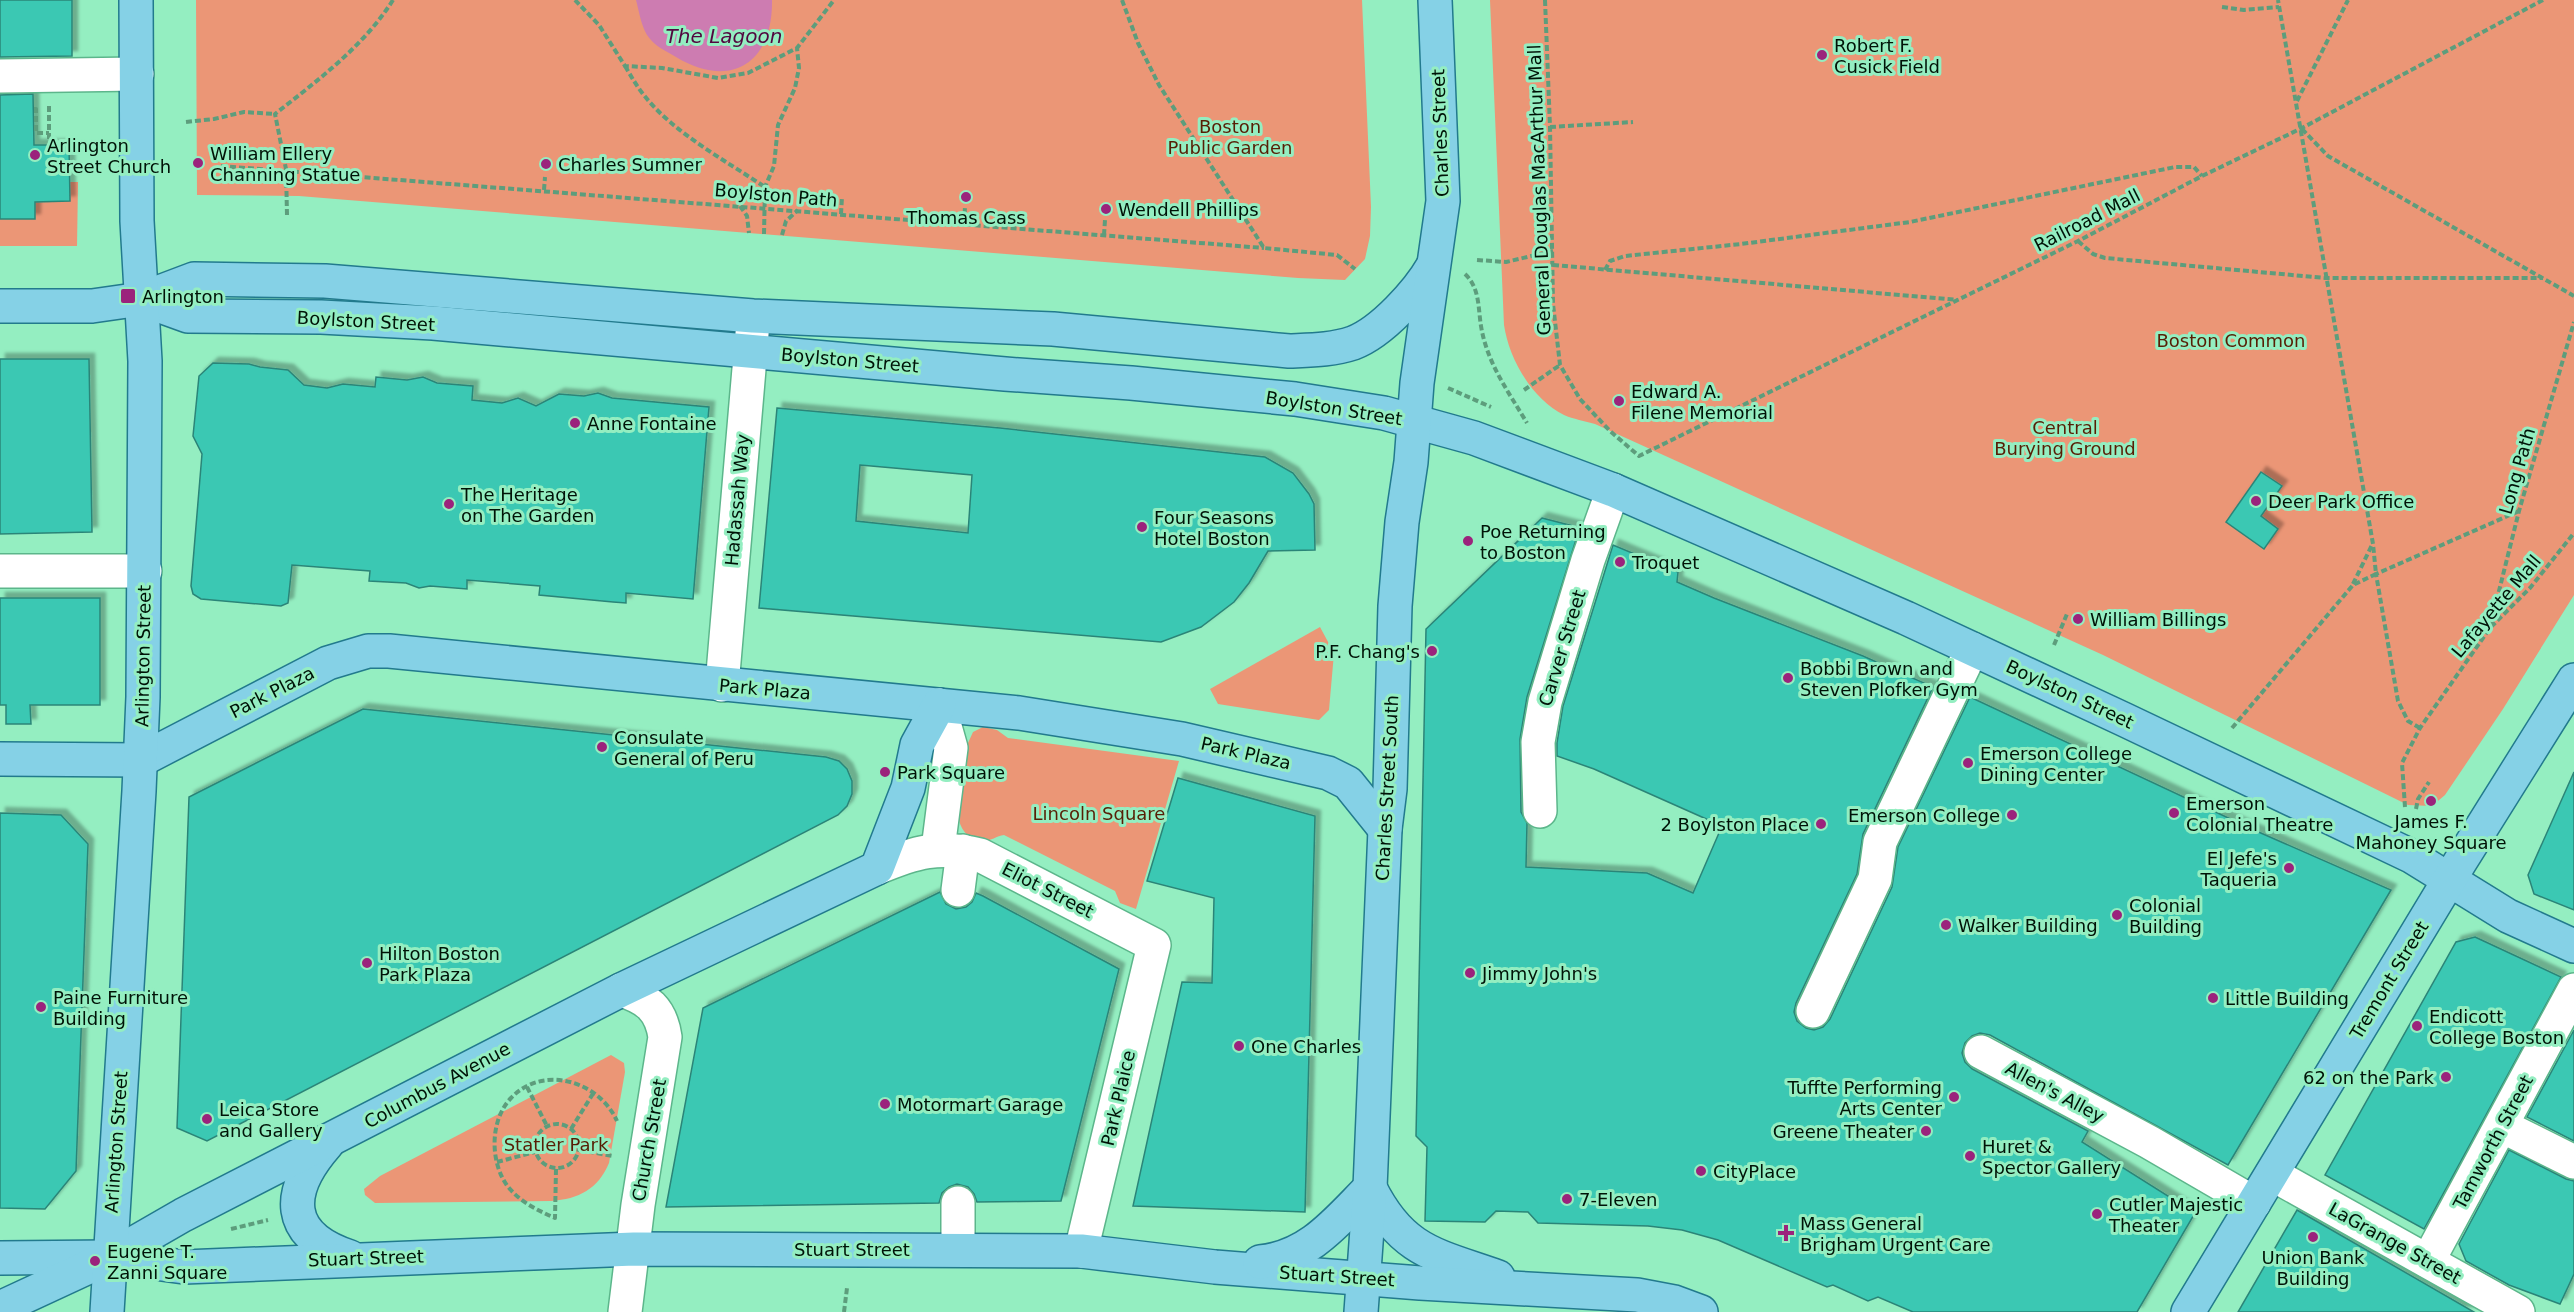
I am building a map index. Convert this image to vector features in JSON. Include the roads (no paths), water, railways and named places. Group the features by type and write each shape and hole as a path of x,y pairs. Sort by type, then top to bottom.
{"main road":[{"name":"Arlington Street","path":"107,1312 141,760 145,571 145,361 137,221 136,0"},
{"name":"Charles Street","path":"1435,0 1446,269"},
{"name":"Boylston Street","path":"0,306 92,306 141,299 194,279 326,281 753,316 1053,329 1289,351 1319,350 1356,342 1386,320 1446,269"},
{"name":"Charles Street South","path":"1361,1312 1370,1188 1385,829 1390,789 1395,606 1415,421 1446,269"},
{"path":"230,316 231,279"},
{"name":"Boylston Street","path":"141,299 188,316 321,318 433,324 691,345 1294,399 1361,408 1415,421 1474,438 1613,490 1972,649 2370,837 2450,879 2508,916 2574,946"},
{"name":"Park Plaza","path":"141,760 328,663 368,651 413,653 1019,713 1143,732 1312,768 1348,783 1385,829"},
{"name":"Tremont Street","path":"2188,1312 2450,879 2574,681"},
{"path":"877,868 909,788 917,745 939,705"},
{"path":"0,759 141,760"},
{"name":"Columbus Avenue","path":"0,1308 110,1257 183,1215 621,990 877,868"},
{"path":"330,1141 309,1164 298,1195 299,1213 304,1228 312,1239 330,1250 354,1259"},
{"path":"1215,1267 1265,1262 1298,1253 1330,1230 1370,1188 1391,1224 1405,1238 1421,1248 1534,1290"},
{"name":"Stuart Street","path":"0,1258 110,1257 184,1267 634,1249 1081,1251 1215,1267 1534,1290 1637,1295 1682,1309"}],"street":[{"path":"0,76 137,74"},
{"name":"Hadassah Way","path":"722,685 753,316"},
{"name":"Carver Street","path":"1540,811 1538,742 1545,702 1588,560 1613,490"},
{"path":"0,571 145,571"},
{"path":"1813,1011 1875,879 1880,842 1972,649"},
{"path":"939,705 951,748 950,850 958,890"},
{"name":"Columbus Avenue","path":"877,868 921,852 950,850"},
{"name":"Eliot Street","path":"950,850 980,855 1154,945"},
{"name":"Park Plaice","path":"1081,1251 1154,945"},
{"name":"Church Street","path":"621,990 634,994 656,1010 663,1022 665,1037 638,1205 625,1312"},
{"name":"Tamworth Street","path":"2428,1262 2574,990"},
{"name":"Allen's Alley","path":"1981,1052 2149,1142 2254,1203"},
{"path":"2502,1126 2574,1162"},
{"name":"LaGrange Street","path":"2272,1174 2518,1312"},
{"path":"958,1203 958,1250"}],"water":[{"name":"The Lagoon","path":"636,0 772,0 770,22 765,40 757,54 745,64 731,70 714,71 696,67 653,42 643,27"}],"place":[{"name":"Robert F. Cusick Field","path":"1822,55"},
{"name":"Arlington Street Church","path":"35,155"},
{"name":"William Ellery Channing Statue","path":"198,163"},
{"name":"Charles Sumner","path":"546,164"},
{"name":"Thomas Cass","path":"966,197"},
{"name":"Wendell Phillips","path":"1106,209"},
{"name":"Arlington","path":"128,296"},
{"name":"Edward A. Filene Memorial","path":"1619,401"},
{"name":"Anne Fontaine","path":"575,423"},
{"name":"Deer Park Office","path":"2256,501"},
{"name":"The Heritage on The Garden","path":"449,504"},
{"name":"Four Seasons Hotel Boston","path":"1142,527"},
{"name":"Poe Returning to Boston","path":"1468,541"},
{"name":"Troquet","path":"1620,562"},
{"name":"William Billings","path":"2078,619"},
{"name":"P.F. Chang's","path":"1432,651"},
{"name":"Bobbi Brown and Steven Plofker Gym","path":"1788,678"},
{"name":"Consulate General of Peru","path":"602,747"},
{"name":"Emerson College Dining Center","path":"1968,763"},
{"name":"Park Square","path":"885,772"},
{"name":"James F. Mahoney Square","path":"2431,801"},
{"name":"Emerson Colonial Theatre","path":"2174,813"},
{"name":"Emerson College","path":"2012,815"},
{"name":"2 Boylston Place","path":"1821,824"},
{"name":"El Jefe's Taqueria","path":"2289,868"},
{"name":"Colonial Building","path":"2117,915"},
{"name":"Walker Building","path":"1946,925"},
{"name":"Hilton Boston Park Plaza","path":"367,963"},
{"name":"Jimmy John's","path":"1470,973"},
{"name":"Little Building","path":"2213,998"},
{"name":"Paine Furniture Building","path":"41,1007"},
{"name":"Endicott College Boston","path":"2417,1026"},
{"name":"One Charles","path":"1239,1046"},
{"name":"62 on the Park","path":"2446,1077"},
{"name":"Tuffte Performing Arts Center","path":"1954,1097"},
{"name":"Motormart Garage","path":"885,1104"},
{"name":"Leica Store and Gallery","path":"207,1119"},
{"name":"Greene Theater","path":"1926,1131"},
{"name":"Huret & Spector Gallery","path":"1970,1156"},
{"name":"CityPlace","path":"1701,1171"},
{"name":"7-Eleven","path":"1567,1199"},
{"name":"Cutler Majestic Theater","path":"2097,1214"},
{"name":"Mass General Brigham Urgent Care","path":"1786,1233"},
{"name":"Union Bank Building","path":"2313,1237"},
{"name":"Eugene T. Zanni Square","path":"95,1261"}],"park label":[{"name":"Boston Public Garden","path":"1230,136"},
{"name":"Boston Common","path":"2231,340"},
{"name":"Central Burying Ground","path":"2065,437"},
{"name":"Lincoln Square","path":"1099,813"},
{"name":"Statler Park","path":"556,1144"}]}
